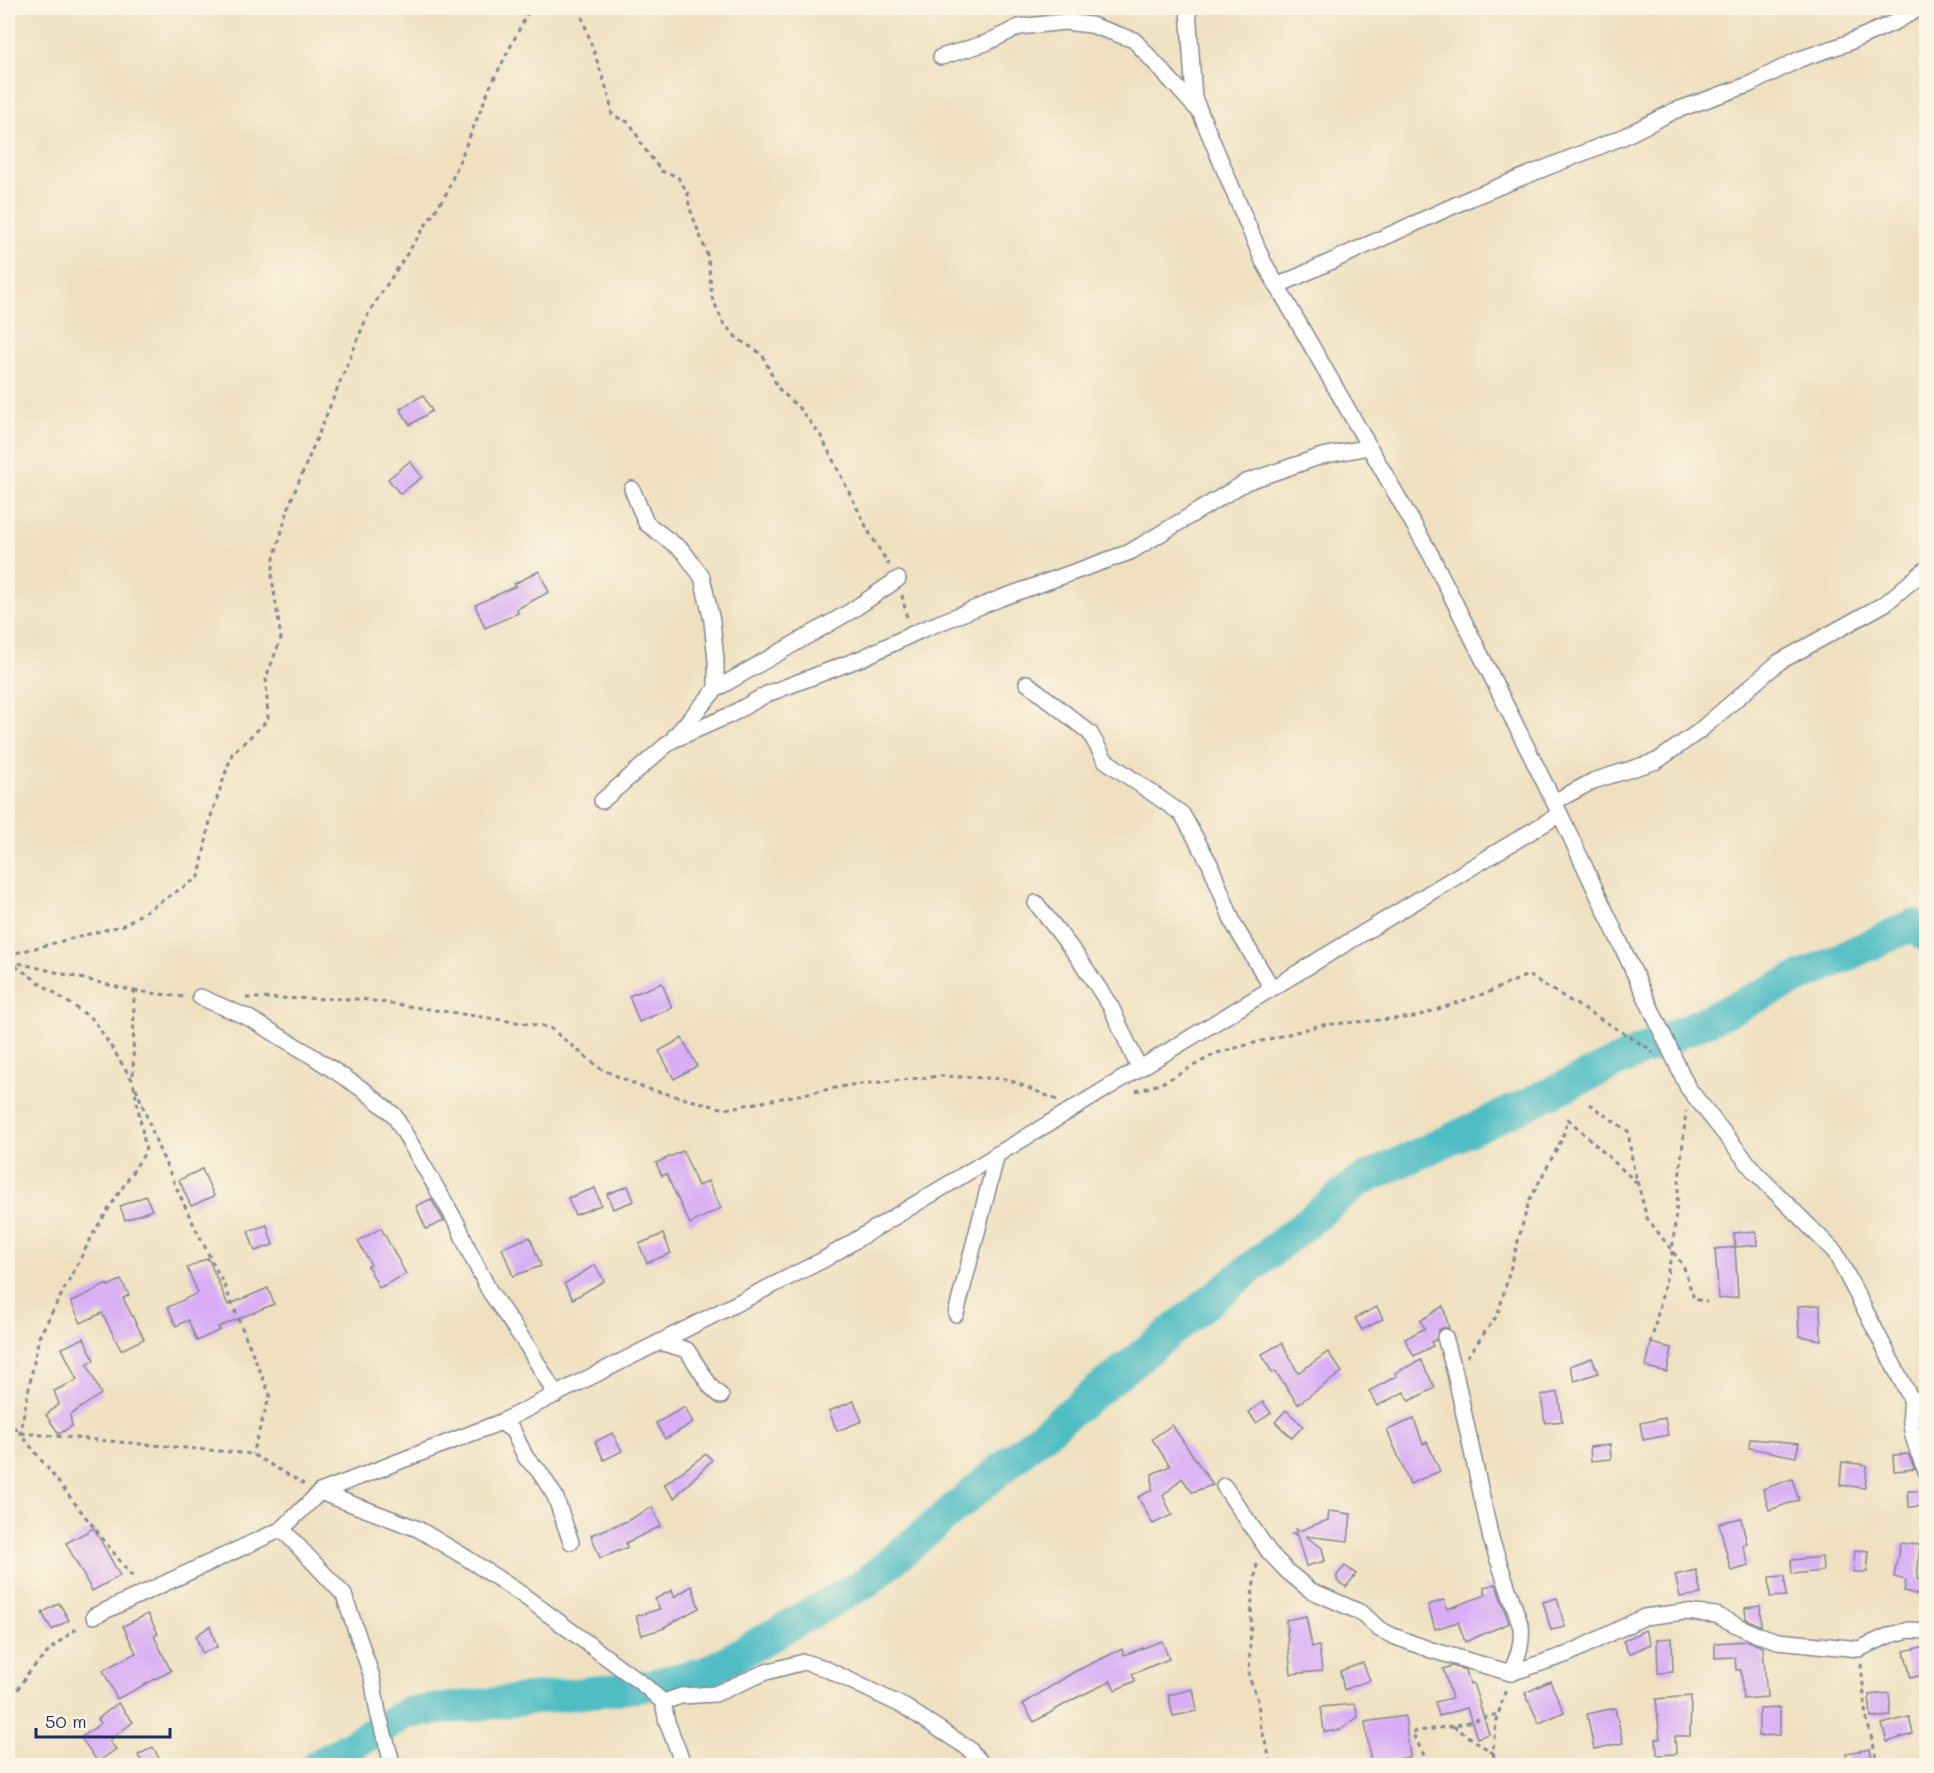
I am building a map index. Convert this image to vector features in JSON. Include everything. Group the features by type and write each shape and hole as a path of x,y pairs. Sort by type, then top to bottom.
{"street":[{"path":"1188,8 1194,98 1263,261 1431,555 1557,808 1688,1088 1755,1172 1835,1252 1919,1399 1909,1416 1915,1445 1926,1471"},
{"path":"1277,286 1473,197 1623,137 1674,111 1748,85 1800,59 1845,44 1895,22 1920,8"},
{"path":"941,57 986,44 1019,27 1064,22 1091,25 1134,40 1200,112"},
{"path":"671,741 729,715 766,693 862,658 919,631 1080,568 1130,552 1246,482 1322,456 1369,447"},
{"path":"632,489 646,523 683,551 702,577 712,621 716,689"},
{"path":"94,1616 282,1529 320,1492 501,1422 823,1260 1272,988 1557,808 1593,781 1657,761 1698,732 1779,662 1886,603 1926,569"},
{"path":"602,801 671,741 716,689 851,611 898,579"},
{"path":"1028,683 1090,733 1105,760 1182,814 1210,864 1234,924 1272,988"},
{"path":"1036,903 1078,957 1111,1007 1139,1068"},
{"path":"200,997 249,1018 309,1054 365,1091 394,1115 458,1225 468,1251 490,1292 528,1347 556,1395"},
{"path":"956,1314 997,1154"},
{"path":"1445,1337 1491,1539 1521,1627 1522,1637 1511,1673"},
{"path":"660,1342 687,1350 711,1387 722,1396"},
{"path":"501,1422 513,1431 526,1458 539,1471 555,1496 571,1542"},
{"path":"1224,1486 1260,1539 1288,1572 1310,1590 1362,1612 1379,1629 1393,1636 1431,1650 1511,1673 1568,1654 1644,1617 1684,1612 1716,1615 1755,1634 1778,1641 1859,1649 1890,1635 1909,1630 1926,1631"},
{"path":"320,1492 418,1529 465,1557 520,1593 645,1686 663,1702 667,1722 684,1766"},
{"path":"282,1529 344,1595 372,1677 378,1713 393,1766"},
{"path":"663,1702 681,1696 714,1694 766,1672 804,1662 824,1668 905,1707 968,1748 984,1766"}],"path":[{"path":"8,955 124,925 200,877 211,816 232,754 268,720 266,678 280,638 272,578 274,558 290,503 369,312 446,194 490,87 530,8"},
{"path":"579,8 609,96 612,115 630,123 644,148 661,171 677,176 688,193 689,206 708,257 712,297 723,323 738,339 762,354 778,388 800,408 821,436 870,534 898,579 907,618 919,631"},
{"path":"8,960 134,992 200,997"},
{"path":"8,960 94,1020 133,1081 159,1149 225,1287 270,1395 252,1454"},
{"path":"1127,1093 1161,1084 1216,1053 1322,1025 1414,1017 1489,992 1528,975 1648,1048 1656,1056"},
{"path":"20,1433 39,1337 97,1227 146,1151 133,1081 134,992"},
{"path":"246,998 361,999 549,1027 601,1069 644,1088 725,1109 851,1084 941,1076 1007,1079 1051,1096 1071,1109"},
{"path":"1651,1343 1672,1253 1688,1088"},
{"path":"1589,1104 1628,1131 1633,1166 1647,1218 1683,1265 1694,1299 1707,1302"},
{"path":"1455,1373 1498,1314 1529,1201 1562,1139 1568,1119 1638,1184"},
{"path":"8,1421 20,1433 145,1593"},
{"path":"20,1433 252,1454 320,1492"},
{"path":"1260,1539 1252,1596 1249,1677 1257,1700 1260,1724 1272,1766"},
{"path":"8,1706 28,1673 55,1645 94,1616"},
{"path":"1859,1649 1866,1717 1879,1766"},
{"path":"1495,1766 1493,1754 1498,1714 1511,1673"},
{"path":"1419,1766 1428,1763 1412,1732 1453,1726 1498,1714"},
{"path":"1453,1726 1493,1754"}],"building":[{"path":"423,395 432,411 410,425 400,409"},
{"path":"410,461 422,477 400,494 388,479"},
{"path":"539,571 549,592 517,609 518,613 485,628 475,605 516,586 514,584"},
{"path":"662,983 672,1008 639,1022 629,996"},
{"path":"682,1038 697,1066 674,1079 659,1051"},
{"path":"683,1151 698,1186 708,1181 721,1208 690,1224 666,1174 662,1176 656,1163"},
{"path":"202,1169 214,1196 191,1206 179,1180"},
{"path":"628,1186 634,1201 613,1209 607,1194"},
{"path":"595,1188 601,1205 575,1215 568,1198"},
{"path":"146,1196 152,1210 125,1220 120,1206"},
{"path":"431,1199 444,1221 426,1229 416,1206"},
{"path":"267,1225 273,1245 255,1251 248,1231"},
{"path":"381,1228 406,1274 379,1288 368,1266 371,1265 358,1241"},
{"path":"1756,1231 1757,1245 1735,1247 1734,1233"},
{"path":"663,1234 671,1253 647,1263 639,1244"},
{"path":"530,1237 541,1266 513,1276 502,1248"},
{"path":"1735,1247 1738,1297 1719,1299 1715,1249"},
{"path":"208,1258 228,1305 268,1288 274,1304 218,1327 220,1330 197,1341 188,1320 176,1326 168,1307 198,1293 187,1268"},
{"path":"595,1265 604,1281 573,1299 564,1284"},
{"path":"121,1280 129,1295 123,1298 144,1339 121,1350 102,1313 81,1323 71,1302 107,1284 108,1286"},
{"path":"1820,1305 1821,1340 1799,1336 1798,1306"},
{"path":"1443,1306 1449,1328 1438,1330 1436,1340 1431,1342 1433,1346 1414,1356 1405,1339 1425,1328 1420,1321"},
{"path":"1377,1307 1383,1319 1362,1330 1355,1318"},
{"path":"84,1338 94,1360 87,1364 101,1394 70,1415 72,1426 59,1434 46,1415 59,1404 54,1391 77,1380 62,1348"},
{"path":"1282,1343 1298,1373 1328,1352 1342,1372 1298,1404 1275,1371 1272,1373 1262,1354"},
{"path":"1651,1343 1672,1348 1667,1372 1646,1367"},
{"path":"1592,1358 1598,1373 1575,1381 1570,1366"},
{"path":"1421,1360 1435,1388 1409,1401 1404,1392 1377,1406 1369,1391 1397,1376 1395,1373"},
{"path":"1558,1392 1562,1421 1545,1423 1541,1395"},
{"path":"854,1401 862,1421 837,1431 829,1411"},
{"path":"1263,1402 1271,1413 1256,1423 1249,1412"},
{"path":"685,1407 693,1423 665,1439 656,1423"},
{"path":"1286,1410 1303,1426 1292,1438 1275,1422"},
{"path":"1665,1418 1668,1435 1643,1440 1640,1423"},
{"path":"1414,1419 1423,1444 1427,1442 1440,1471 1410,1484 1387,1430"},
{"path":"1172,1425 1213,1485 1192,1492 1182,1478 1163,1496 1172,1515 1153,1524 1138,1497 1152,1490 1152,1474 1170,1466 1152,1439"},
{"path":"612,1433 622,1451 604,1460 595,1442"},
{"path":"1750,1439 1799,1443 1796,1457 1749,1448"},
{"path":"1610,1445 1611,1459 1591,1461 1590,1447"},
{"path":"706,1454 712,1460 674,1498 664,1485"},
{"path":"1908,1454 1915,1469 1894,1471 1893,1455"},
{"path":"1842,1462 1867,1465 1865,1488 1840,1485"},
{"path":"1792,1479 1799,1500 1769,1510 1763,1489"},
{"path":"1908,1491 1926,1491 1926,1506 1909,1507"},
{"path":"652,1507 661,1526 626,1543 627,1548 600,1558 591,1535 627,1521"},
{"path":"1329,1511 1351,1514 1348,1541 1305,1536 1322,1548 1325,1561 1306,1566 1297,1535 1291,1534 1297,1532 1296,1529 1299,1531 1328,1520"},
{"path":"1741,1518 1747,1544 1743,1545 1749,1566 1731,1571 1719,1523"},
{"path":"94,1528 120,1576 92,1591 66,1543"},
{"path":"1900,1543 1920,1545 1917,1579 1926,1582 1926,1597 1904,1591 1906,1580 1894,1577"},
{"path":"1855,1550 1869,1551 1867,1572 1853,1572"},
{"path":"1822,1557 1823,1571 1792,1574 1791,1560"},
{"path":"1345,1566 1356,1574 1346,1587 1337,1581 1337,1575"},
{"path":"1696,1570 1701,1594 1680,1597 1675,1575"},
{"path":"1785,1576 1786,1596 1770,1597 1769,1577"},
{"path":"1496,1584 1509,1623 1465,1642 1458,1622 1435,1629 1428,1605 1444,1600 1447,1609 1486,1595 1484,1587"},
{"path":"692,1586 699,1608 665,1628 642,1635 636,1616 660,1609 655,1599 672,1590 674,1597"},
{"path":"1557,1598 1565,1627 1551,1630 1543,1602"},
{"path":"59,1603 69,1620 52,1630 42,1613"},
{"path":"1760,1606 1761,1626 1746,1619 1745,1608"},
{"path":"148,1614 158,1634 154,1636 171,1671 117,1699 103,1670 136,1653 123,1626"},
{"path":"1306,1616 1312,1647 1319,1646 1322,1671 1291,1674 1286,1620"},
{"path":"210,1626 217,1647 202,1653 196,1636"},
{"path":"1645,1630 1651,1644 1629,1654 1623,1641"},
{"path":"1672,1638 1673,1672 1658,1673 1657,1639"},
{"path":"1162,1641 1169,1659 1132,1674 1135,1681 1115,1690 1111,1681 1034,1722 1023,1704 1074,1672 1122,1649 1124,1655"},
{"path":"1748,1641 1763,1647 1767,1697 1743,1699 1741,1670 1736,1670 1735,1657 1715,1658 1715,1643"},
{"path":"1926,1646 1926,1674 1911,1678 1904,1651"},
{"path":"1363,1663 1370,1680 1344,1690 1340,1671"},
{"path":"1452,1666 1466,1670 1470,1684 1473,1683 1489,1734 1477,1738 1467,1708 1439,1716 1435,1702 1452,1698 1443,1669"},
{"path":"1550,1681 1564,1712 1539,1723 1525,1693"},
{"path":"1193,1689 1197,1711 1173,1716 1168,1695"},
{"path":"1889,1693 1891,1716 1871,1718 1869,1695"},
{"path":"1691,1696 1690,1736 1675,1736 1676,1754 1657,1755 1656,1739 1660,1739 1656,1699"},
{"path":"118,1703 133,1722 109,1741 116,1749 98,1762 81,1738 101,1723 98,1719"},
{"path":"1355,1704 1358,1717 1340,1730 1324,1732 1321,1707"},
{"path":"1615,1708 1623,1743 1594,1749 1587,1714"},
{"path":"1780,1708 1780,1735 1759,1736 1759,1709"},
{"path":"1405,1716 1410,1757 1371,1763 1365,1722"},
{"path":"1909,1717 1913,1734 1887,1742 1882,1724"},
{"path":"153,1747 163,1766 144,1766 138,1755"},
{"path":"1870,1749 1873,1766 1848,1766 1846,1753"}],"waterway":[{"path":"316,1766 407,1713 645,1686 707,1672 868,1581 1032,1443 1358,1182 1913,925 1926,936"}]}
